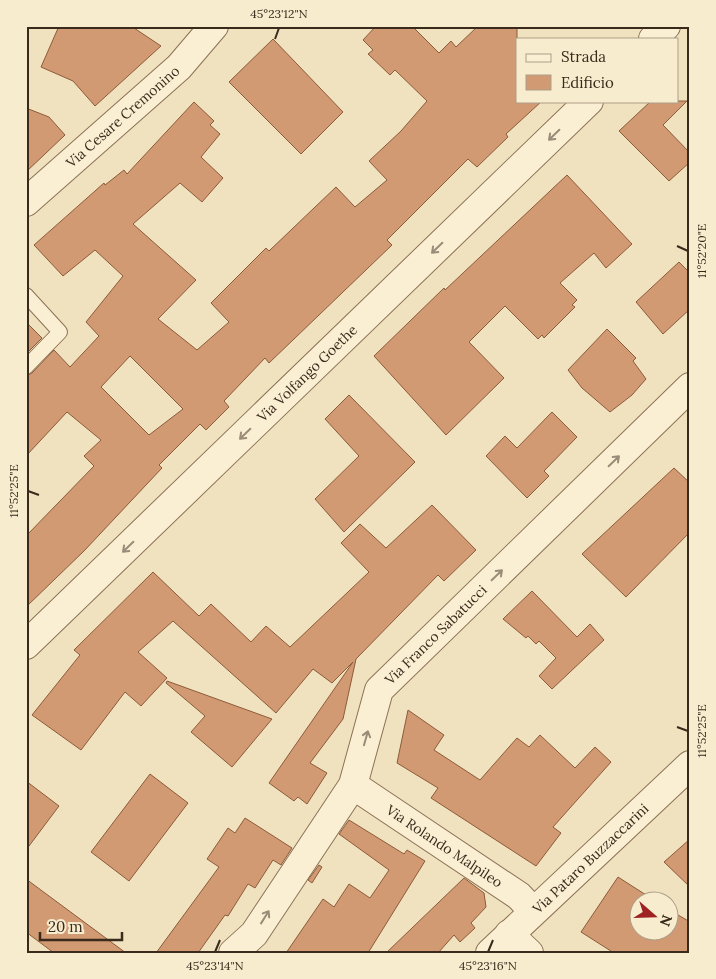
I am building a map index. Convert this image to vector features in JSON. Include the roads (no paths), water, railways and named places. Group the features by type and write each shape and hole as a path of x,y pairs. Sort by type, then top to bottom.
{"street":[{"name":"Via Cesare Cremonino","path":"26,202 180,67 214,26"},
{"path":"654,38 666,26"},
{"name":"Via Volfango Goethe","path":"26,645 588,102"},
{"name":"Via Franco Sabatucci","path":"233,953 254,934 352,785 379,690 690,387"},
{"name":"Via Pataro Buzzaccarini","path":"499,944 690,765"},
{"name":"Via Rolando Malpileo","path":"352,785 519,896 533,912"},
{"path":"499,944 529,953"}],"lane":[{"path":"26,295 60,332 26,367"}]}
